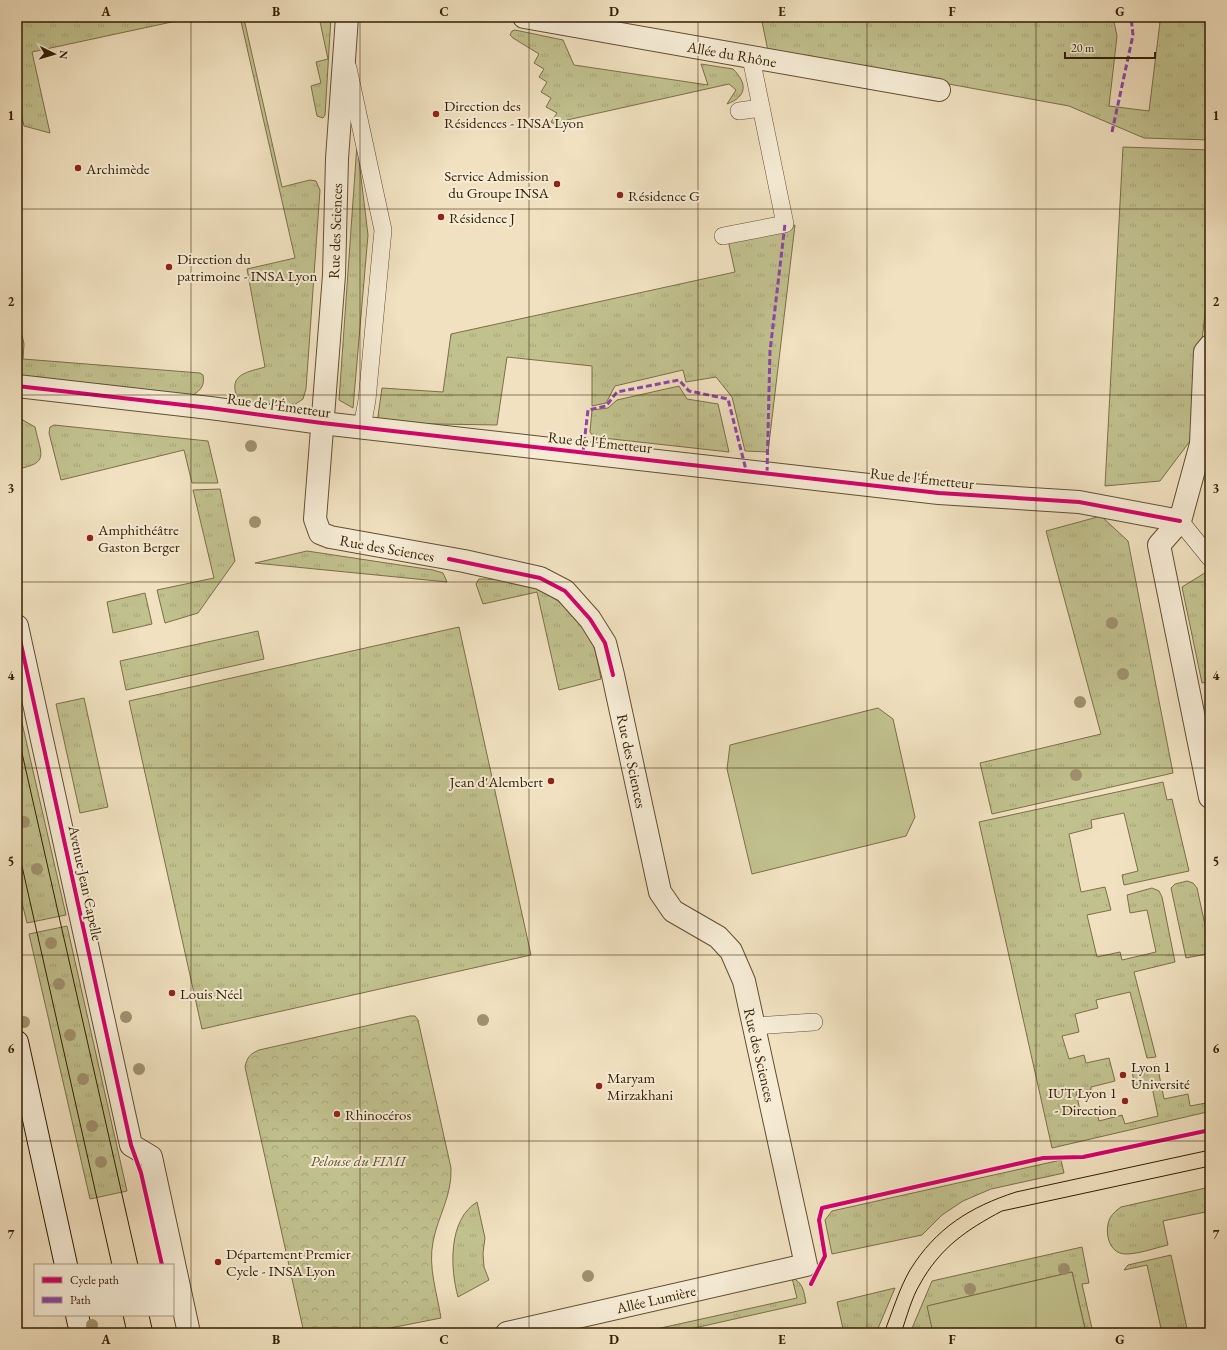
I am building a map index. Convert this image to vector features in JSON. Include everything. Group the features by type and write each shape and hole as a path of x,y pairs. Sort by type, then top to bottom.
{"street":[{"name":"Rue des Sciences","path":"347,17 338,159 334,276 314,519 320,533 330,537 464,561 540,578 565,591 590,619 605,643 660,892 673,911 718,937 731,951 744,981 806,1265"},
{"name":"Allée du Rhône","path":"524,17 939,90"},
{"path":"1210,346 1205,352 1201,444 1180,521 1159,545 1210,797"},
{"name":"Rue de l'Émetteur","path":"17,386 210,408 322,423 939,493 1079,502 1180,521"},
{"name":"Avenue Jean Capelle","path":"17,626 131,1145 150,1157 190,1333"},
{"path":"17,1042 66,1264"},
{"name":"Allée Lumière","path":"506,1333 806,1265"},
{"path":"77,1316 81,1333"}],"lane":[{"path":"345,53 383,230 367,400 362,427"},
{"path":"723,236 785,224 751,58"},
{"path":"739,111 761,108"},
{"path":"1180,521 1210,558"},
{"path":"754,1026 814,1022"}],"green space":[{"path":"17,17 195,17 32,52 50,133 24,126 17,95"},
{"path":"240,17 251,17 244,19 282,187 310,180 316,181 320,190 306,389 303,399 294,405 250,403 237,397 235,389 235,383 241,375 265,367 247,269 295,258"},
{"path":"319,17 331,17 325,115 323,118 317,116 311,86 321,83 316,62 328,59"},
{"path":"761,17 1113,17 1117,36 1109,106 1149,111 1160,22 1136,19 1136,17 1210,17 1210,140 1144,138 1069,106 768,51"},
{"path":"515,30 563,40 574,65 708,85 701,64 733,69 738,74 743,84 742,93 734,101 727,104 736,90 729,84 567,120 562,128 551,122 557,113 546,107 551,98 541,92 547,82 539,77 544,69 534,63 539,54 510,35 512,31"},
{"path":"357,144 368,235 353,408 339,400"},
{"path":"1123,147 1210,150 1210,304 1206,306 1190,441 1160,481 1105,486"},
{"path":"795,225 768,452 745,451 732,397 716,377 686,382 683,370 615,386 606,403 592,406 592,366 507,357 497,425 377,423 382,388 443,392 451,334 735,272 728,240"},
{"path":"17,332 22,335 24,344 23,359 200,373 203,375 203,384 193,395 17,377"},
{"path":"679,386 687,399 718,404 729,452 594,437 590,432 592,410 608,408 617,400"},
{"path":"17,419 21,419 35,427 41,456 35,464 17,469"},
{"path":"54,425 208,441 218,483 192,483 184,450 61,480 49,433 50,427"},
{"path":"220,489 235,561 198,613 165,623 157,590 214,578 193,490"},
{"path":"1101,516 1128,541 1173,773 992,814 980,763 1101,734 1046,531"},
{"path":"307,551 433,570 443,573 447,582 255,563"},
{"path":"1208,571 1210,572 1210,681 1202,683 1182,587"},
{"path":"479,579 507,581 532,587 544,592 566,608 589,635 595,651 601,679 559,690 537,592 483,604 476,584"},
{"path":"145,593 152,624 113,633 107,602"},
{"path":"459,627 531,955 202,1029 129,701"},
{"path":"258,631 264,659 126,690 120,661"},
{"path":"84,698 108,807 80,813 56,704"},
{"path":"17,701 66,915 27,923 17,882"},
{"path":"878,708 893,719 915,817 906,836 752,874 727,769 730,745"},
{"path":"1163,782 1167,800 1172,799 1189,871 1124,885 1122,875 1138,871 1124,813 1091,820 1092,828 1069,834 1081,892 1105,887 1111,910 1087,915 1097,957 1120,952 1122,960 1156,952 1147,910 1130,913 1127,895 1152,888 1159,891 1162,897 1175,962 1134,972 1156,1057 1147,1058 1130,992 1096,1000 1098,1008 1075,1014 1079,1032 1062,1036 1069,1059 1084,1055 1086,1063 1109,1058 1115,1081 1091,1087 1091,1090 1076,1092 1081,1115 1097,1113 1099,1121 1122,1115 1125,1124 1158,1116 1151,1082 1135,1085 1132,1072 1157,1064 1164,1099 1188,1094 1190,1106 1206,1103 1207,1112 1052,1148 979,822"},
{"path":"1187,881 1193,883 1197,888 1210,948 1210,965 1207,954 1186,958 1171,888 1175,884"},
{"path":"67,926 127,1191 90,1199 29,934"},
{"name":"Pelouse du FIMI","path":"415,1016 418,1020 451,1168 451,1178 447,1197 435,1232 432,1251 432,1270 441,1318 365,1333 304,1333 245,1067 248,1058 251,1054 259,1050"},
{"path":"1061,1160 1064,1173 991,1189 963,1201 942,1215 922,1235 832,1254 825,1220 832,1211"},
{"path":"1210,1187 1210,1211 1163,1221 1168,1245 1131,1254 1120,1253 1111,1246 1107,1229 1108,1223 1112,1215 1121,1207"},
{"path":"477,1202 485,1238 483,1253 484,1267 489,1280 458,1297 455,1285 453,1259 456,1232 461,1220 468,1210"},
{"path":"1082,1247 1089,1283 1082,1284 1093,1333 1086,1333 1072,1272 928,1306 933,1333 910,1333 932,1281"},
{"path":"1171,1255 1188,1333 1162,1333 1147,1265 1124,1270 1128,1265"},
{"path":"1072,1272 1086,1333 933,1333 927,1306"},
{"path":"792,1278 801,1285 804,1291 806,1303 672,1333 638,1333 797,1298"},
{"path":"895,1288 876,1333 844,1333 837,1302"}],"tram line":[{"path":"17,731 138,1264"},
{"path":"17,844 112,1264"},
{"path":"884,1333 902,1285 920,1255 943,1231 969,1212 1016,1192 1210,1150"},
{"path":"901,1333 917,1290 936,1260 955,1241 977,1225 1002,1211 1210,1166"},
{"path":"123,1316 127,1333"},
{"path":"149,1316 153,1333"}],"marked path":[{"path":"1112,132 1133,35 1131,17"},
{"path":"767,473 770,351 785,224"},
{"path":"583,452 588,410 606,406 617,392 679,380 689,391 728,399 746,470"}],"cycle path":[{"path":"17,386 210,408 322,423 939,493 1079,502 1180,521"},
{"path":"449,559 540,578 565,591 590,619 605,643 613,675"},
{"path":"17,626 131,1145 141,1173 162,1264"},
{"path":"811,1284 825,1256 819,1220 822,1208 1043,1158 1083,1157 1210,1130"}],"place":[{"name":"Direction des Résidences - INSA Lyon","path":"436,114"},
{"name":"Archimède","path":"78,168"},
{"name":"Service Admission du Groupe INSA","path":"557,184"},
{"name":"Résidence G","path":"620,195"},
{"name":"Résidence J","path":"441,217"},
{"name":"Direction du patrimoine - INSA Lyon","path":"169,267"},
{"name":"Amphithéâtre Gaston Berger","path":"90,538"},
{"name":"Jean d'Alembert","path":"551,781"},
{"name":"Louis Néel","path":"172,993"},
{"name":"Lyon 1 Université","path":"1123,1075"},
{"name":"Maryam Mirzakhani","path":"599,1086"},
{"name":"IUT Lyon 1 - Direction","path":"1125,1101"},
{"name":"Rhinocéros","path":"337,1114"},
{"name":"Département Premier Cycle - INSA Lyon","path":"218,1262"}]}
